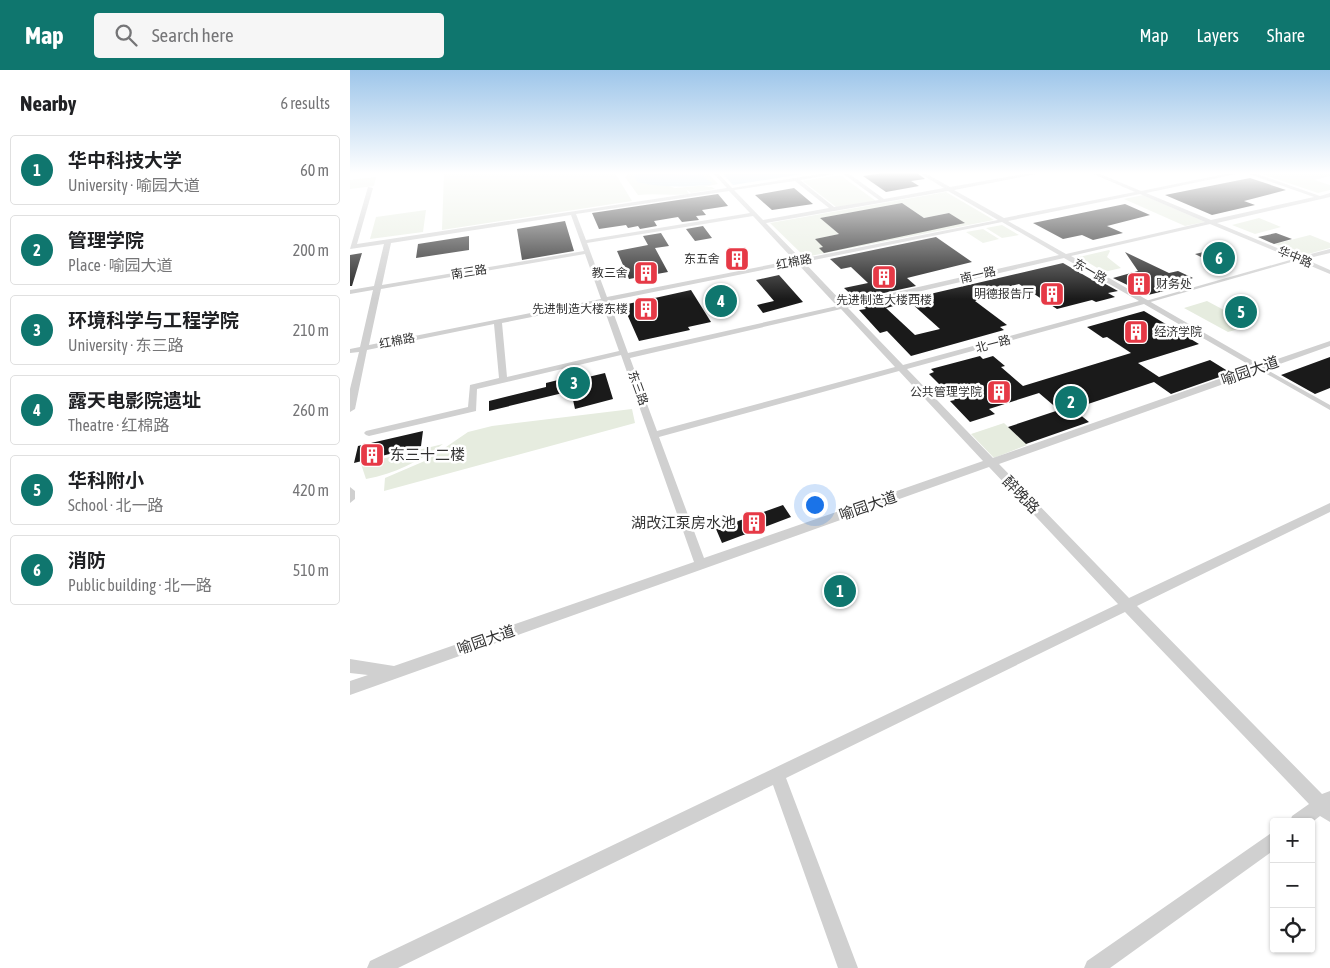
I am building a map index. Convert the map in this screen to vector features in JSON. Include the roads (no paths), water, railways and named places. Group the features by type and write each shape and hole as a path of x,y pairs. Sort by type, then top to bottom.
{"street":[{"path":"362,215 352,247 560,215"},
{"name":"东三路","path":"574,215 626,354 701,565"},
{"path":"584,242 748,215"},
{"name":"醉晚路","path":"755,215 1127,605 1327,806"},
{"path":"761,222 800,215"},
{"name":"东一路","path":"994,215 1260,368"},
{"name":"红棉路","path":"350,351 1029,215"},
{"name":"华中路","path":"1193,215 1330,272"},
{"name":"南一路","path":"369,433 473,409 473,387 504,379 842,307 1241,215"},
{"path":"350,409 354,374 364,348 388,241"},
{"name":"北一路","path":"655,435 1330,251"},
{"name":"南三路","path":"350,292 588,252"},
{"path":"498,321 504,379"},
{"name":"喻园大道","path":"350,688 1330,343"},
{"path":"1260,368 1330,408"},
{"path":"350,491 350,499"},
{"path":"377,968 1330,507"},
{"path":"350,666 397,671"},
{"path":"777,774 848,968"},
{"path":"1305,818 1327,806"},
{"path":"1094,968 1270,842"}],"place":[{"name":"消防","path":"1219,258"},
{"name":"东五舍","path":"737,259"},
{"name":"教三舍","path":"646,273"},
{"name":"先进制造大楼西楼","path":"884,277"},
{"name":"财务处","path":"1139,284"},
{"name":"明德报告厅","path":"1052,294"},
{"name":"露天电影院遗址","path":"721,301"},
{"name":"先进制造大楼东楼","path":"646,309"},
{"name":"华科附小","path":"1241,312"},
{"name":"经济学院","path":"1136,332"},
{"name":"环境科学与工程学院","path":"574,383"},
{"name":"公共管理学院","path":"999,392"},
{"name":"管理学院","path":"1071,402"},
{"name":"东三十二楼","path":"372,455"},
{"name":"湖改江泵房水池","path":"754,523"},
{"name":"华中科技大学","path":"840,591"}]}
